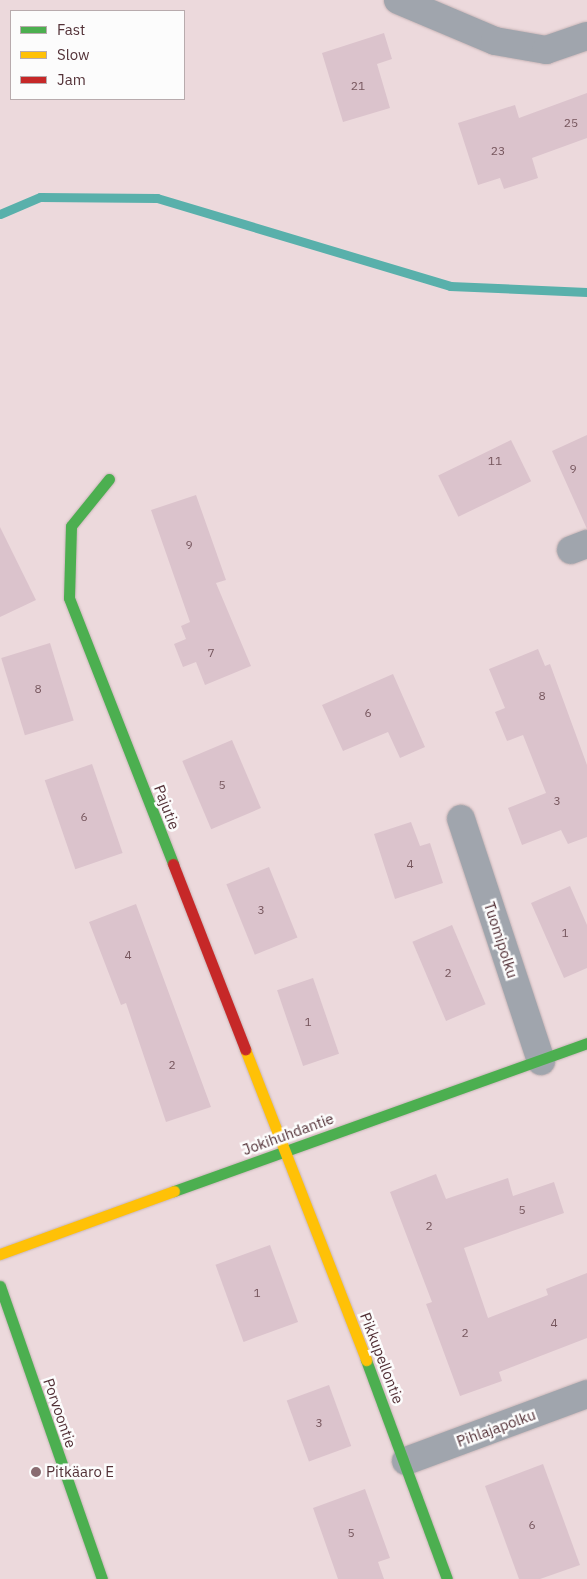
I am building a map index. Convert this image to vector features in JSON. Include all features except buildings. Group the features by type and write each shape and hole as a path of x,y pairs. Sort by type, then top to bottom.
{"street":[{"path":"398,0 495,41 546,50 587,36"},
{"name":"Pajutie","path":"109,479 71,526 69,598 284,1150"},
{"name":"Tuomipolku","path":"461,819 541,1062"},
{"name":"Jokihuhdantie","path":"0,1254 284,1150 541,1062 587,1043"},
{"name":"Pikkupellontie","path":"284,1150 406,1461 447,1579"},
{"name":"Porvoontie","path":"0,1286 102,1579"},
{"name":"Pihlajapolku","path":"406,1461 587,1394"}],"waterway":[{"path":"0,214 40,197 157,198 450,286 587,292"}],"traffic: fast":[{"path":"109,479 71,526 69,598 173,864"},
{"path":"174,1191 587,1043"},
{"path":"0,1286 102,1579"},
{"path":"366,1360 447,1579"}],"traffic: slow":[{"path":"245,1049 366,1360"},
{"path":"0,1254 174,1191"}],"traffic: jam":[{"path":"173,864 245,1049"}],"place":[{"name":"Pitkäaro E","path":"36,1472"}]}
